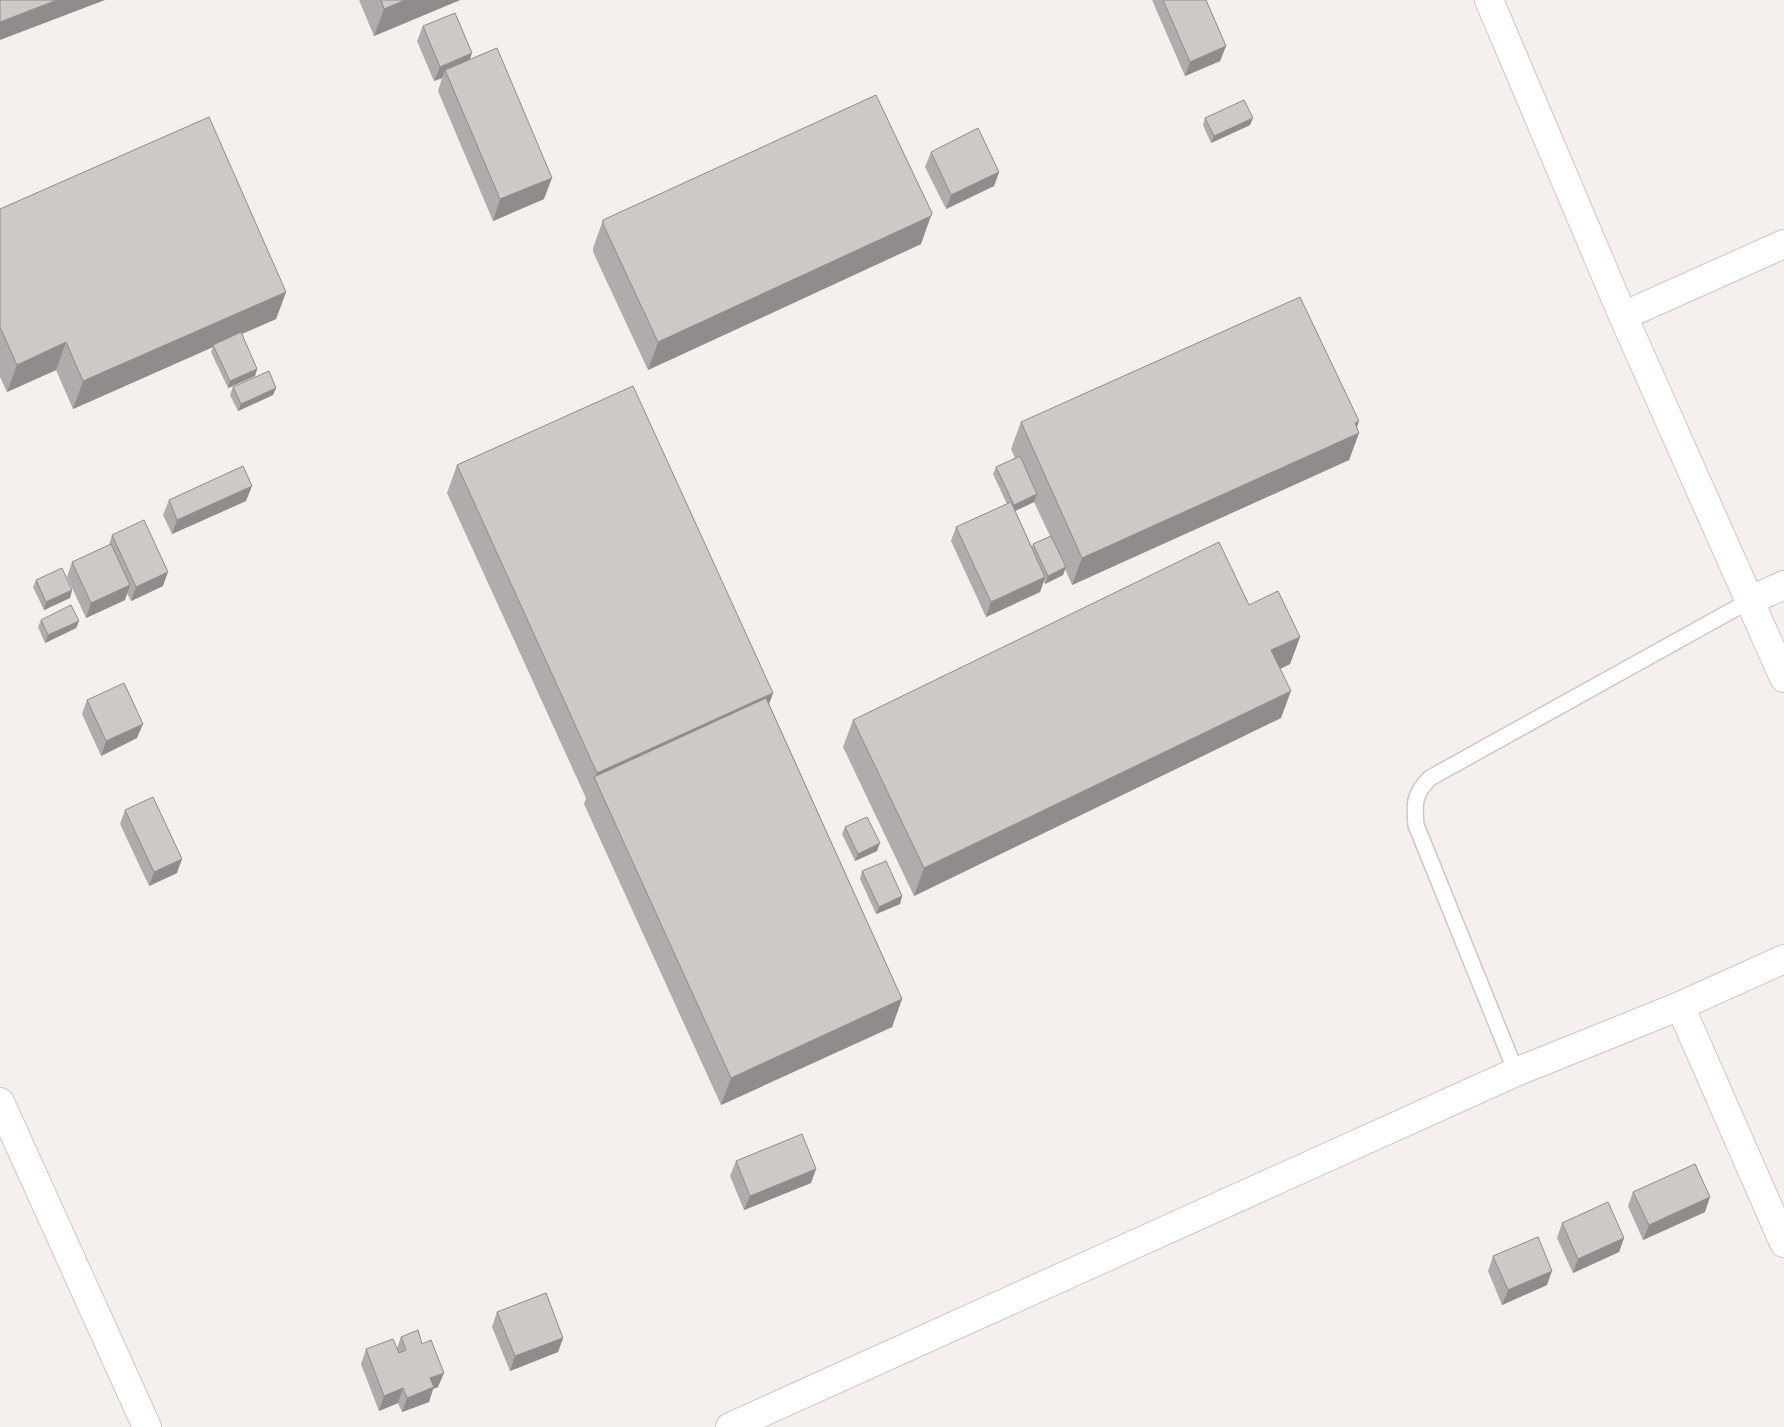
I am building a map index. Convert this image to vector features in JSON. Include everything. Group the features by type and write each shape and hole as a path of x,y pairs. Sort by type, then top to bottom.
{"street":[{"path":"1492,1 1624,316 1784,678"},
{"path":"1624,316 1784,244"},
{"path":"1749,601 1784,585"},
{"path":"730,1427 1516,1072 1680,1006 1784,959"},
{"path":"1680,1006 1784,1243"},
{"path":"0,1102 147,1427"}],"lane":[{"path":"1516,1072 1416,825 1414,806 1419,789 1430,778 1749,601"}],"building":[{"path":"0,0 57,0 0,22"},
{"path":"381,0 405,0 384,9"},
{"path":"1163,0 1206,0 1226,46 1190,62"},
{"path":"455,13 472,53 440,67 423,26"},
{"path":"497,48 552,178 500,199 445,70"},
{"path":"876,95 932,213 931,216 658,342 603,224 603,220"},
{"path":"1244,100 1253,118 1214,136 1205,118"},
{"path":"209,117 286,292 83,381 66,342 17,365 0,327 0,209"},
{"path":"978,128 999,172 951,195 931,152"},
{"path":"1300,297 1359,421 1355,423 1359,433 1082,558 1021,422"},
{"path":"241,332 257,369 230,381 213,345"},
{"path":"269,371 276,388 241,404 233,387"},
{"path":"633,386 773,693 597,773 457,465"},
{"path":"1020,456 1037,494 1014,505 996,467"},
{"path":"243,466 252,486 177,520 169,500"},
{"path":"1011,502 1045,577 991,602 956,527"},
{"path":"144,520 168,572 136,587 112,535"},
{"path":"1051,536 1066,567 1048,576 1033,544"},
{"path":"1219,542 1249,605 1278,591 1300,637 1271,650 1291,691 924,868 853,720"},
{"path":"111,544 130,585 91,603 72,562"},
{"path":"62,568 72,590 46,602 36,580"},
{"path":"71,605 79,621 48,635 41,620"},
{"path":"124,683 143,724 106,741 87,700"},
{"path":"766,698 902,999 731,1078 594,777"},
{"path":"153,797 182,859 154,872 125,810"},
{"path":"867,817 880,843 858,854 845,827"},
{"path":"886,861 902,896 879,907 862,871"},
{"path":"802,1134 816,1169 750,1196 736,1161"},
{"path":"1695,1164 1710,1197 1649,1225 1633,1192"},
{"path":"1608,1202 1624,1238 1578,1259 1562,1223"},
{"path":"1538,1237 1552,1271 1508,1290 1493,1256"},
{"path":"546,1293 563,1338 515,1356 497,1312"},
{"path":"418,1330 422,1344 431,1340 444,1373 430,1378 434,1387 407,1398 403,1388 384,1396 366,1349 393,1339 399,1353 406,1350 401,1337"}]}
